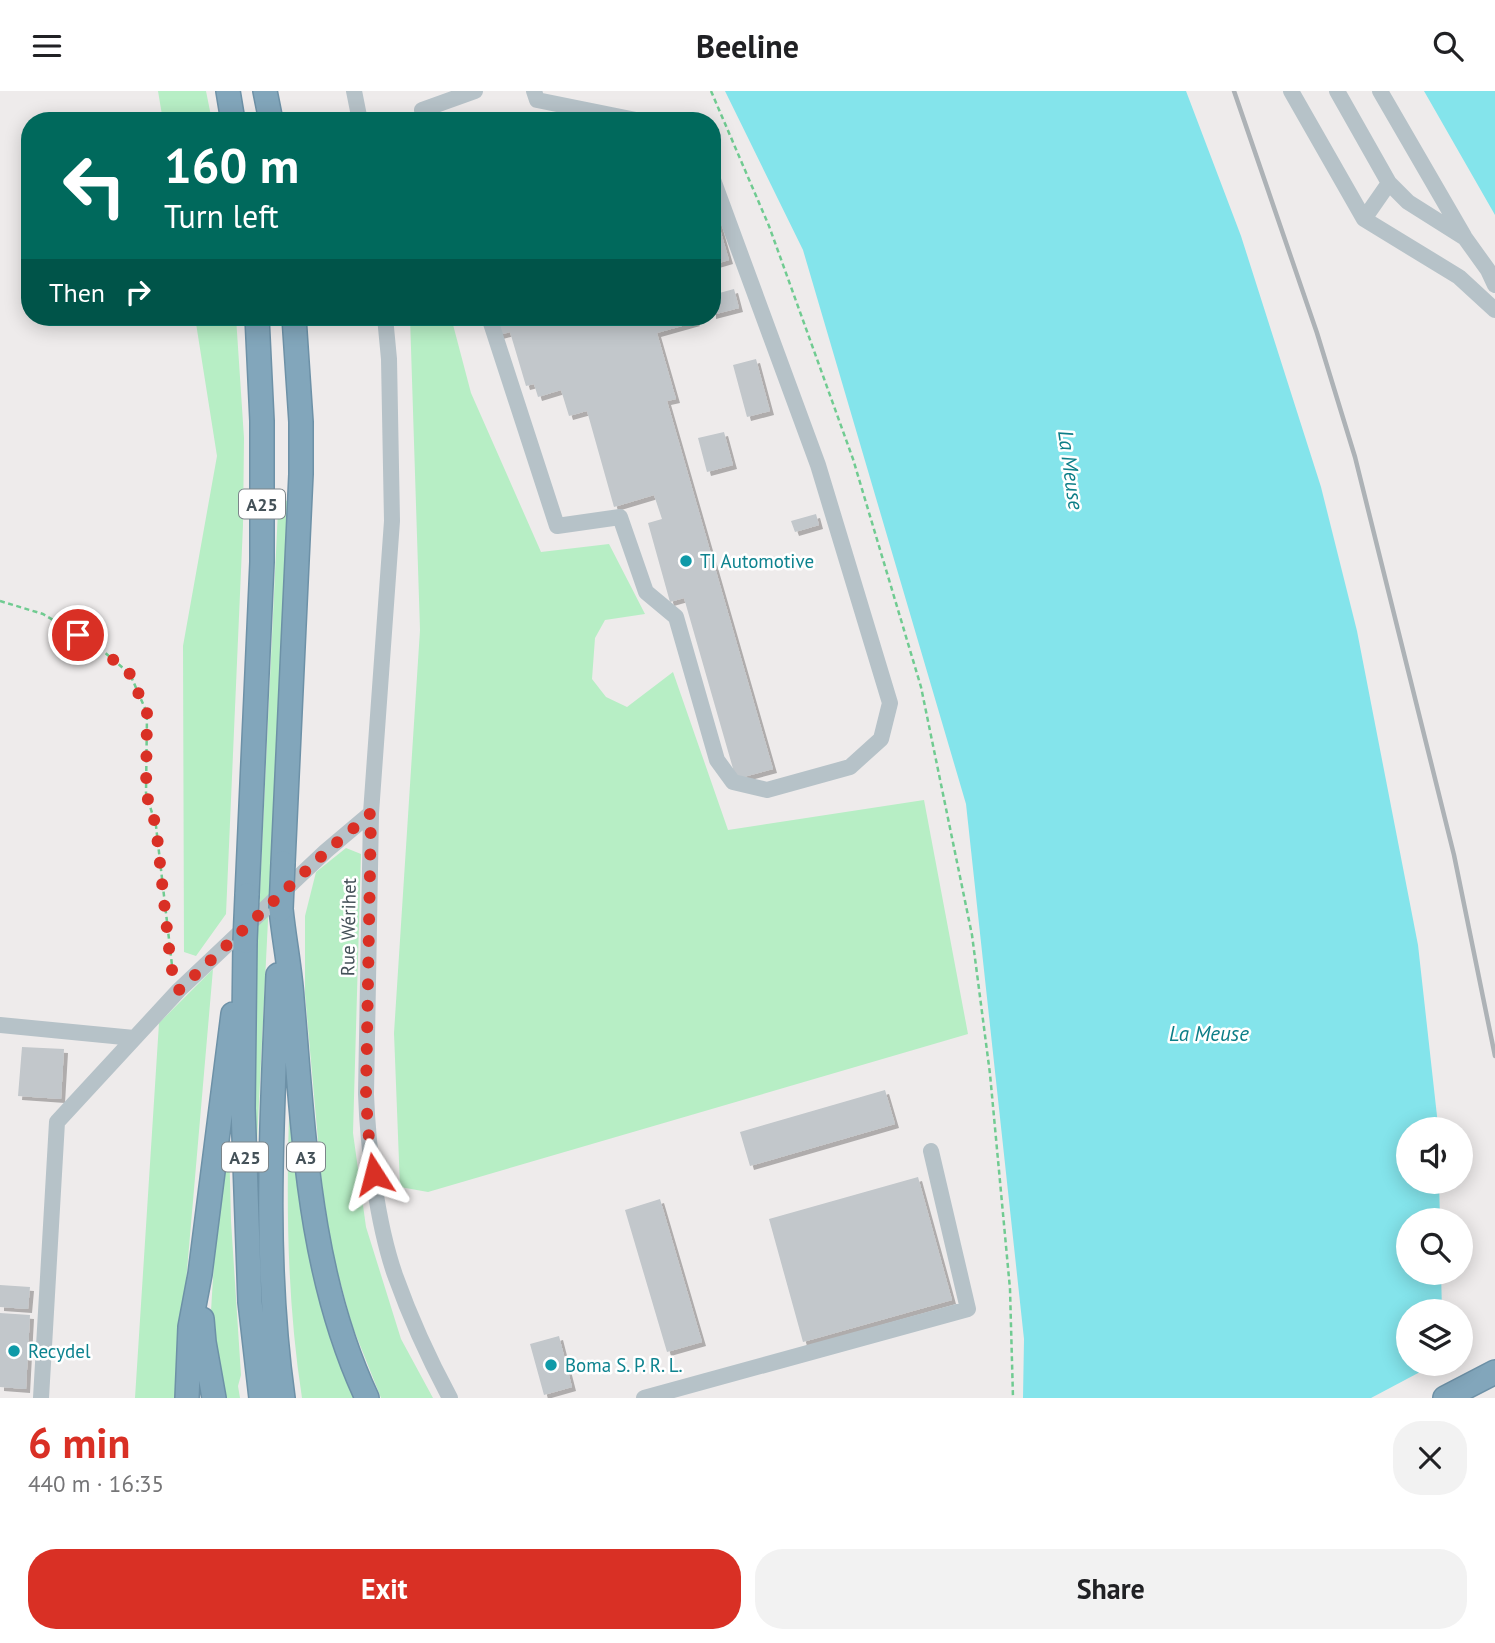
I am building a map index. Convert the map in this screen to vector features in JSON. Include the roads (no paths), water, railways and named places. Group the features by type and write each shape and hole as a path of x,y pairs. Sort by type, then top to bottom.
{"highway":[{"path":"228,91 232,112"},
{"path":"265,91 269,112"},
{"name":"A25","path":"257,326 262,421 262,562 245,943 243,1122 250,1302 261,1398"},
{"name":"A25","path":"283,1398 275,1333 269,1223 300,487 301,422 295,326"},
{"name":"A3","path":"281,909 313,1219 338,1324 367,1398"},
{"path":"187,1398 190,1327 200,1274 228,1041 245,943"},
{"path":"200,1274 204,1342 214,1398"},
{"path":"1445,1398 1495,1372"}],"street":[{"path":"354,91 358,112"},
{"path":"423,112 475,91"},
{"path":"534,91 537,100 596,112"},
{"path":"1292,91 1364,219 1459,277 1495,310"},
{"path":"1337,91 1389,183 1408,202 1465,238"},
{"path":"1380,91 1495,285"},
{"path":"1364,219 1389,183"},
{"path":"492,326 557,526 620,517 646,592 677,617 717,760 733,782 767,790 850,767 881,739 890,703 818,465 721,201"},
{"name":"Rue Wérihet","path":"386,326 389,359 392,521 371,813 366,1094 368,1130 381,1217 394,1273 450,1398"},
{"path":"41,1398 57,1122 179,990 371,813"},
{"path":"0,1025 134,1038"},
{"path":"645,1398 968,1309 931,1151"}],"water":[{"name":"La Meuse","path":"725,91 1186,91 1241,236 1321,487 1357,631 1418,945 1437,1117 1396,1117 1396,1194 1439,1194 1440,1208 1396,1208 1396,1285 1441,1285 1442,1299 1396,1299 1396,1376 1443,1376 1443,1398 1023,1398 1024,1339 966,804 803,250"},
{"path":"1424,91 1495,91 1495,215"}],"railway":[{"path":"1234,91 1317,333 1355,457 1454,855 1495,1056"}],"place":[{"name":"TI Automotive","path":"686,561"},
{"name":"Recydel","path":"14,1351"},
{"name":"Boma S. P. R. L.","path":"551,1365"}]}
